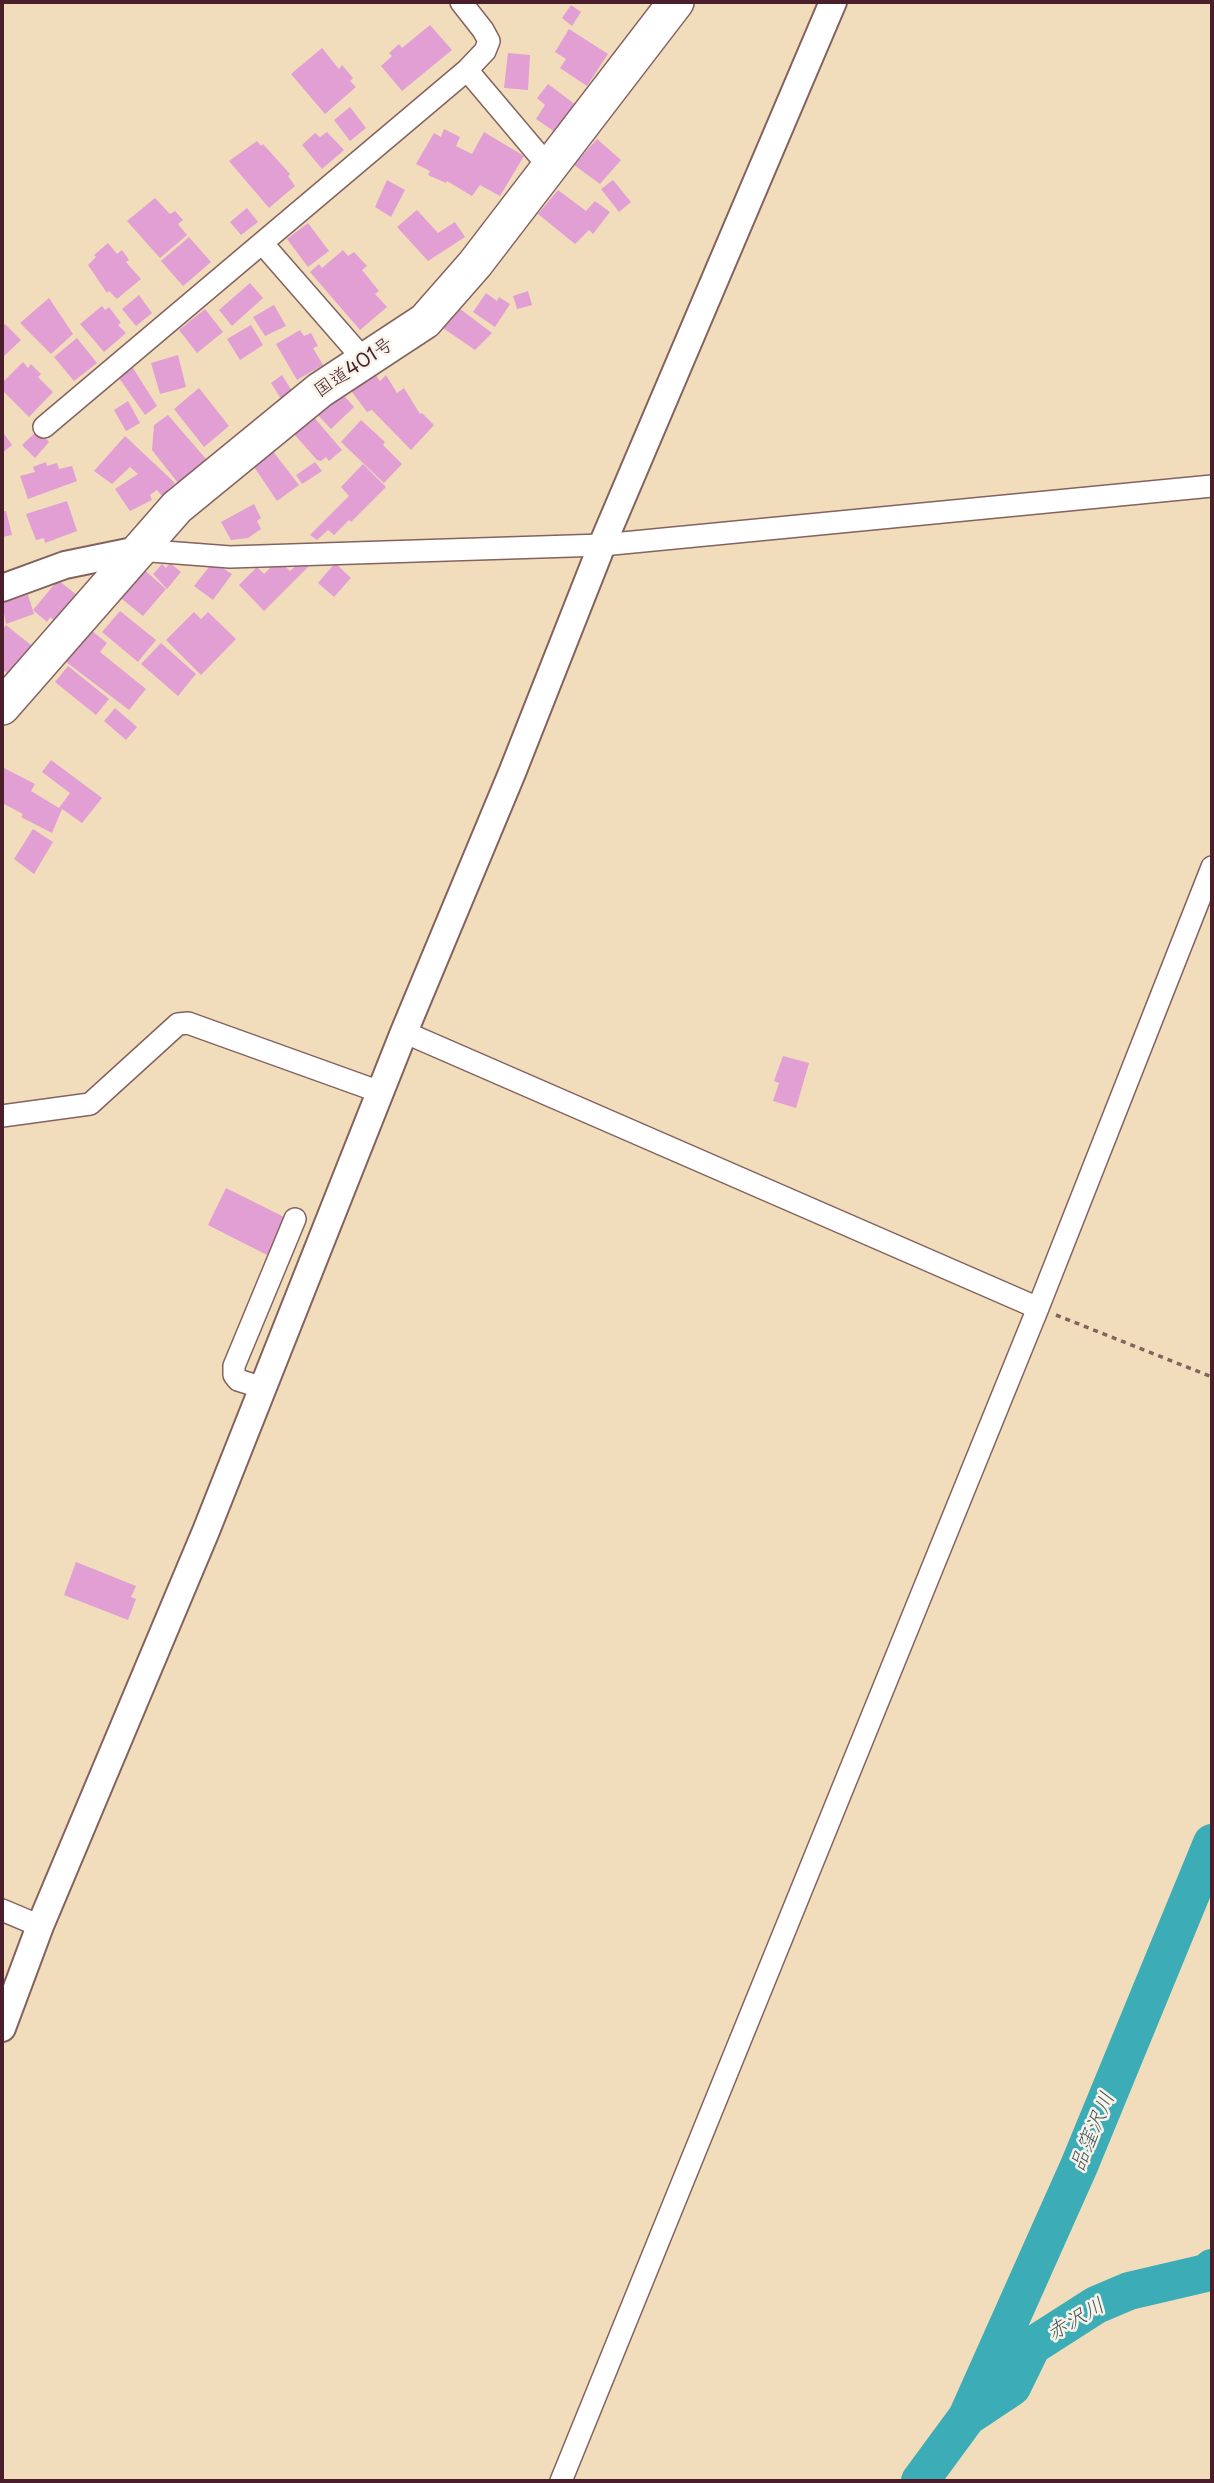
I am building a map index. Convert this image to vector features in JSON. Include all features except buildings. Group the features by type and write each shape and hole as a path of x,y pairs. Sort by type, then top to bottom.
{"highway":[{"name":"国道401号","path":"2,707 177,507 320,390 425,321 474,264 676,2"}],"street":[{"path":"44,427 467,70 485,51 489,41 461,2"},
{"path":"2,2028 40,1927 206,1531 404,1032 512,773 602,545 833,2"},
{"path":"467,70 549,167"},
{"path":"262,243 365,361"},
{"path":"2,588 65,565 138,550 230,557 602,545 1212,486"},
{"path":"561,2481 1038,1308 1212,867"},
{"path":"2,1116 90,1104 178,1024 188,1023 380,1092"},
{"path":"404,1032 1038,1308"},
{"path":"263,1388 238,1380 233,1375 234,1366 295,1219"},
{"path":"2,1910 40,1927"}],"path":[{"path":"1038,1308 1212,1377"}],"waterway":[{"name":"品窪沢川","path":"967,2417 1079,2166 1212,1843"},
{"name":"赤沢川","path":"920,2481 967,2417 1012,2387 1032,2346 1096,2305 1129,2291 1206,2273 1212,2268"}]}
